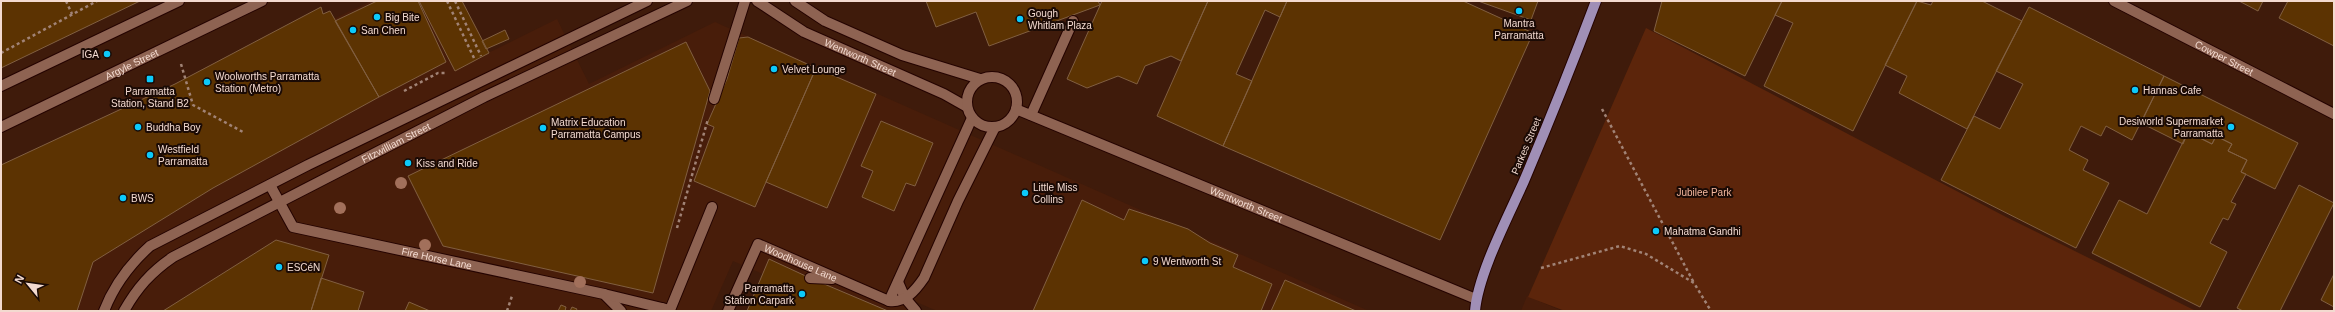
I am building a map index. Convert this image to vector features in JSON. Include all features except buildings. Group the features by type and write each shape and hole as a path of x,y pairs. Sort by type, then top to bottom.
{"main road":[{"name":"Parkes Street","path":"1468,311 1476,299 1494,248 1542,140 1596,1"},
{"name":"Parkes Street","path":"1475,311 1476,299"}],"street":[{"path":"1,86 179,1"},
{"name":"Argyle Street","path":"1,127 262,1"},
{"name":"Fitzwilliam Street","path":"104,311 117,284 131,263 150,246 270,185 647,1"},
{"name":"Fitzwilliam Street","path":"124,311 136,290 152,272 173,257 484,97 687,1"},
{"path":"714,99 745,1"},
{"name":"Wentworth Street","path":"757,1 804,32 944,94 967,107"},
{"name":"Wentworth Street","path":"795,1 825,21 902,55 980,79"},
{"name":"Cowper Street","path":"2114,1 2334,114"},
{"path":"1031,115 1073,21"},
{"path":"995,76 1008,82 1017,94 1016,109 1008,121 995,127 981,125 972,118 967,107 970,89 980,79 995,76"},
{"name":"Wentworth Street","path":"1016,109 1476,299"},
{"path":"972,118 889,301 897,302 906,298 917,288 924,278 958,201 995,127"},
{"name":"Fire Horse Lane","path":"270,185 293,227 604,294 670,310 712,206"},
{"name":"Woodhouse Lane","path":"728,311 758,244 889,301"},
{"path":"810,278 840,280"},
{"path":"898,282 906,298 916,311"},
{"path":"604,294 621,311"}],"path":[{"path":"66,1 72,14"},
{"path":"1,53 97,1"},
{"path":"447,1 474,58 468,61"},
{"path":"455,1 483,60"},
{"path":"179,60 193,106 243,132"},
{"path":"692,180 714,99"},
{"path":"1602,109 1694,283 1711,311"},
{"path":"1541,268 1620,246 1646,254 1694,283"}],"shaded area":[{"path":"371,1 462,1 488,53 557,19 589,84 715,22 1369,311 937,311 914,301 910,311 848,311 733,261 711,311 1,311 1,178"},
{"path":"1527,296 1562,311 1521,311"}],"green space":[{"name":"Jubilee Park","path":"1646,28 2006,217 2196,311 1565,311 1528,297"}],"place":[{"name":"Mantra Parramatta","path":"1519,11"},
{"name":"Big Bite","path":"377,17"},
{"name":"Gough Whitlam Plaza","path":"1020,19"},
{"name":"San Chen","path":"353,30"},
{"name":"IGA","path":"107,54"},
{"name":"Velvet Lounge","path":"774,69"},
{"name":"Parramatta Station, Stand B2","path":"150,79"},
{"name":"Woolworths Parramatta Station (Metro)","path":"207,82"},
{"name":"Hannas Cafe","path":"2135,90"},
{"name":"Buddha Boy","path":"138,127"},
{"name":"Desiworld Supermarket Parramatta","path":"2231,127"},
{"name":"Matrix Education Parramatta Campus","path":"543,128"},
{"name":"Westfield Parramatta","path":"150,155"},
{"name":"Kiss and Ride","path":"408,163"},
{"name":"Little Miss Collins","path":"1025,193"},
{"name":"BWS","path":"123,198"},
{"name":"Mahatma Gandhi","path":"1656,231"},
{"name":"9 Wentworth St","path":"1145,261"},
{"name":"ESCéN","path":"279,267"},
{"name":"Parramatta Station Carpark","path":"802,294"}]}
